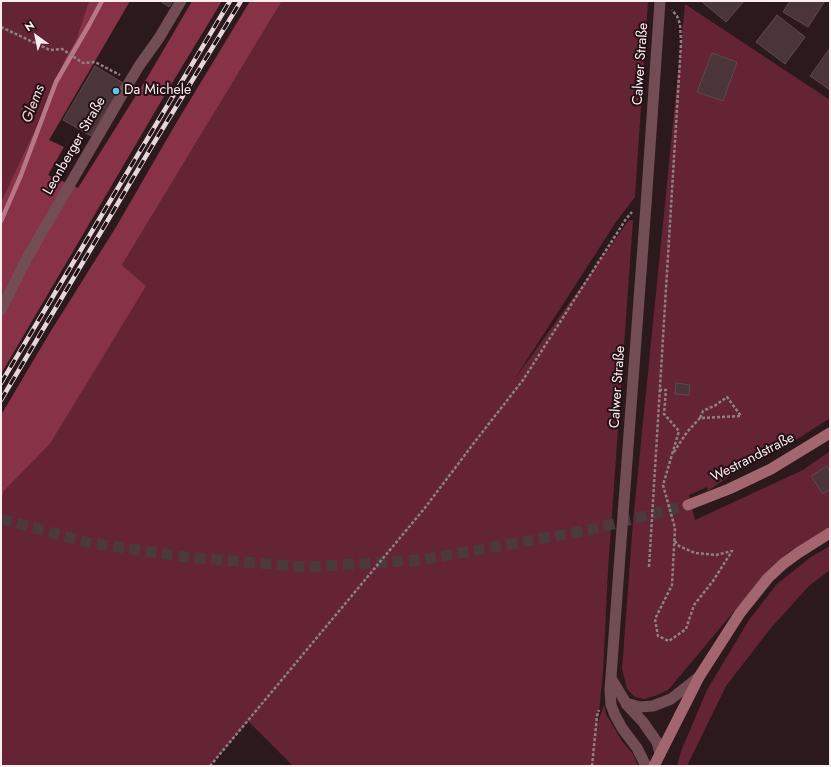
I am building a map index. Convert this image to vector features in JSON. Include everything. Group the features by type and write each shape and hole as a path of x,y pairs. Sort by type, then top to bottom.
{"main road":[{"name":"Westrandstraße","path":"688,505 729,489 771,469 830,433"},
{"path":"654,766 699,677 740,613 768,578 798,552 830,533"}],"street":[{"name":"Leonberger Straße","path":"1,310 27,258 138,66 159,38 181,1"},
{"name":"Calwer Straße","path":"646,766 637,748 622,728 615,715 611,705 610,690 646,205 664,3"},
{"path":"626,704 640,707 653,706 671,699 699,677"},
{"path":"611,678 626,704 643,722 657,742 660,754"}],"path":[{"path":"648,567 681,43 680,24 677,16 664,3"},
{"path":"1,28 50,50 62,49 83,63 95,62 130,81"},
{"path":"210,766 424,509 523,380 626,219 634,209 642,205 646,205"},
{"path":"660,390 666,390 664,414 679,432 663,485 675,528 674,540 672,585 655,619 658,636 669,641 686,629 694,604 713,581 732,551 716,555 695,553 679,546 674,540"},
{"path":"672,454 687,432 700,418 703,411 716,405 727,397 741,416 700,418"},
{"path":"592,766 597,716 601,703"}],"shaded area":[{"path":"1,1 89,1 76,40 65,59 46,106 1,202"},
{"path":"89,1 130,1 49,140 64,147 48,175 78,188 150,73 192,1 222,1 166,93 1,374 1,202 46,106 65,59 76,40"},
{"path":"250,1 282,1 122,265 146,286 50,444 4,491 1,501 1,415 49,334 116,227 175,125"},
{"path":"282,1 648,1 635,197 616,222 514,380 629,220 633,220 608,570 603,672 598,722 604,705 606,714 622,741 633,754 638,766 293,766 248,721 210,766 1,766 1,501 4,491 50,444 145,286 122,265"},
{"path":"685,4 830,100 830,418 799,438 735,472 708,491 707,487 689,495 695,520 803,470 830,451 830,527 789,552 768,571 668,690 644,699 635,697 627,689 622,669 633,522"},
{"path":"830,546 830,570 809,586 770,629 726,686 687,766 677,766 681,751 707,690 749,620 777,584 811,557"}],"building":[{"path":"160,1 173,1 169,7"},
{"path":"701,1 744,1 726,22"},
{"path":"790,1 825,1 808,27 783,12"},
{"path":"777,15 805,37 785,64 756,42"},
{"path":"830,48 830,90 810,76"},
{"path":"712,53 737,62 723,101 697,92"},
{"path":"95,66 123,83 91,136 63,120"},
{"path":"676,383 690,385 689,395 675,394"},
{"path":"827,466 830,471 830,489 823,494 811,476"}],"waterway":[{"name":"Glems","path":"1,221 21,175 56,82 102,1"}],"tunnel":[{"path":"1,519 90,543 186,557 307,567 421,560 589,530 688,505"}],"railway":[{"path":"1,383 230,1"},
{"path":"1,400 152,146 241,1"}],"place":[{"name":"Da Michele","path":"116,91"}]}
